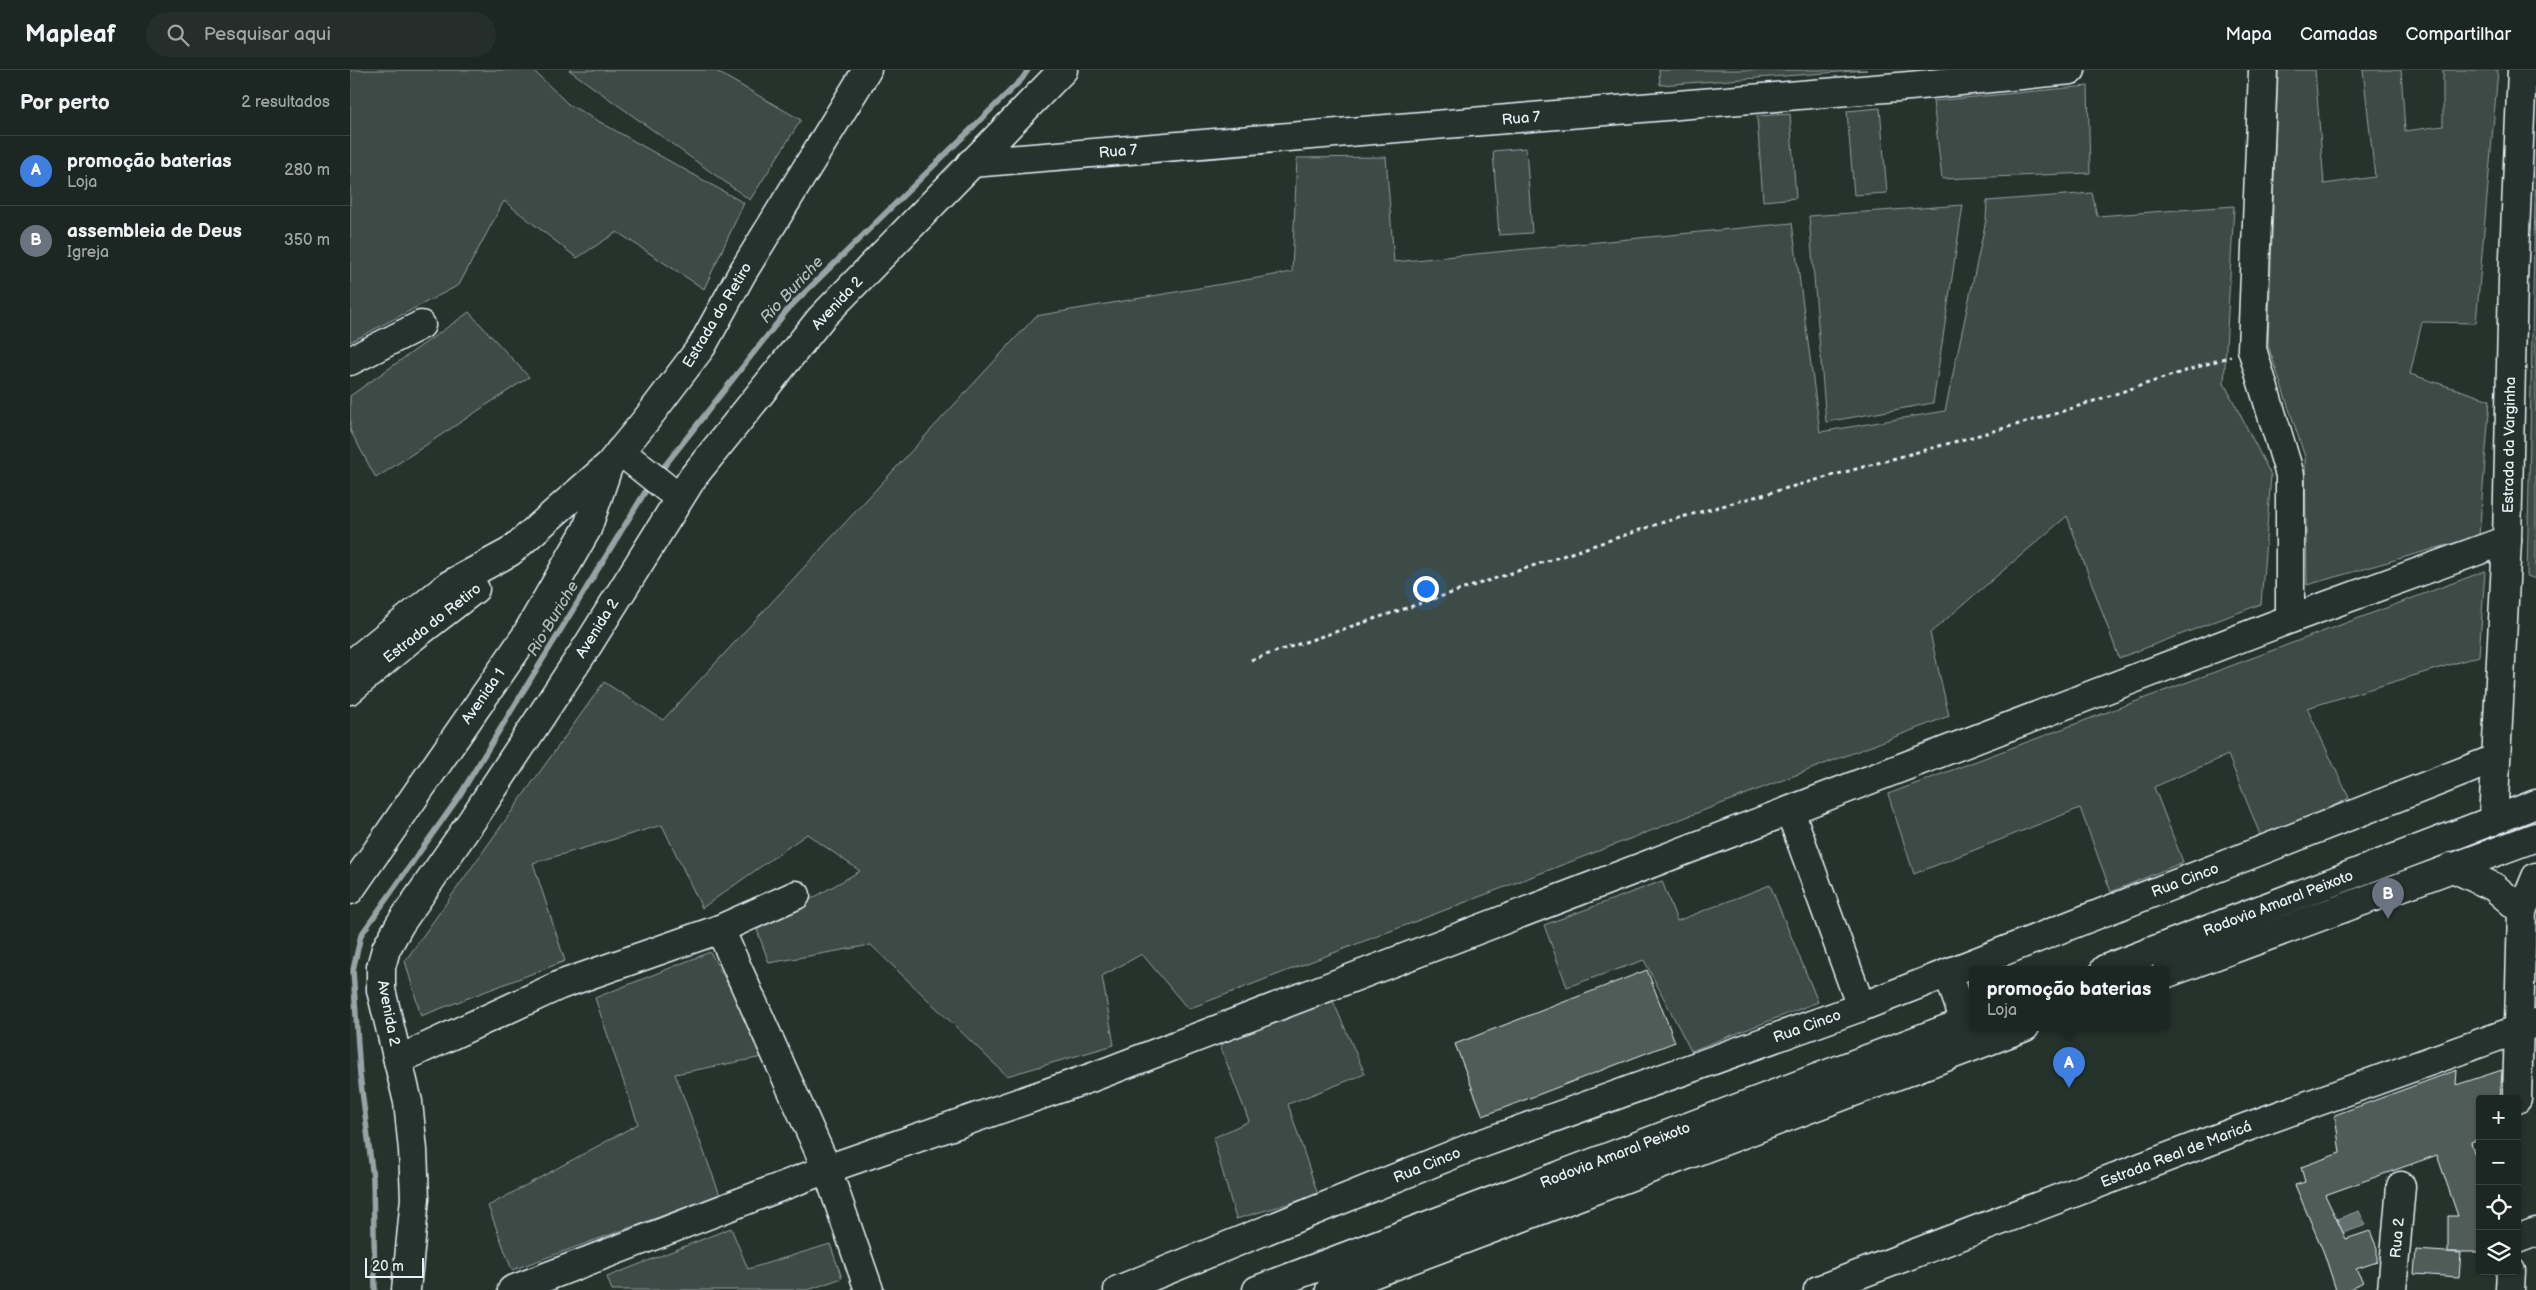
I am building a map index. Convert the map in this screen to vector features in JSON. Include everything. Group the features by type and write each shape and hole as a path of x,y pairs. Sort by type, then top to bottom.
{"main road":[{"name":"Estrada do Retiro","path":"350,690 408,641 483,583 510,552 615,458 702,346 741,275 867,70"},
{"name":"Avenida 2","path":"406,1290 415,1198 408,1102 387,1024 381,990 381,967 386,949 400,924 473,819 588,645 663,485 760,392 821,318 1063,70"},
{"name":"Rua 7","path":"971,163 1909,78 2071,70"},
{"path":"2263,70 2252,349 2290,475 2290,619"},
{"name":"Estrada da Varginha","path":"2493,820 2507,540 2513,280 2522,70"},
{"path":"350,361 421,325"},
{"path":"615,458 663,485"},
{"name":"Avenida 1","path":"350,890 525,637 587,529 615,458"},
{"path":"512,1290 827,1170 1093,1077 2290,619 2507,540"},
{"name":"Estrada do Retiro","path":"350,664 449,585 510,552"},
{"name":"Rua Cinco","path":"1118,1290 1472,1147 1860,1007 2495,758"},
{"name":"Rodovia Amaral Peixoto","path":"2113,966 2536,804"},
{"path":"1790,811 1860,1007"},
{"name":"Rodovia Amaral Peixoto","path":"2169,973 2536,837"},
{"path":"2451,867 2494,887 2522,911"},
{"path":"2518,1095 2528,1026 2522,911 2536,877"},
{"path":"398,1060 560,985 720,929 796,895"},
{"path":"720,929 827,1170 869,1290"},
{"path":"1948,973 1969,1021"},
{"name":"Rodovia Amaral Peixoto","path":"1256,1290 1969,1021"},
{"name":"Estrada Real de Maricá","path":"1818,1290 2247,1127 2528,1026"},
{"name":"Rodovia Amaral Peixoto","path":"1330,1290 2014,1031"},
{"name":"Rua 2","path":"2392,1290 2401,1186"},
{"path":"2521,1238 2536,1232"},
{"path":"2510,1275 2510,1290"}],"path":[{"path":"1251,660 1664,522 2048,416 2252,349"}],"shaded area":[{"path":"350,70 533,70 568,104 744,203 704,289 617,232 577,258 504,201 459,285 350,342"},
{"path":"569,70 714,70 801,120 750,200"},
{"path":"1659,70 1867,70 1660,85"},
{"path":"2278,70 2315,70 2324,184 2375,177 2363,70 2401,70 2405,131 2443,126 2443,70 2498,70 2476,323 2422,322 2410,374 2490,400 2479,536 2307,585 2305,457 2268,345"},
{"path":"2088,86 2090,173 1942,179 1933,101"},
{"path":"1880,108 1887,193 1854,195 1847,111"},
{"path":"1790,114 1796,198 1763,201 1757,116"},
{"path":"1526,148 1532,233 1499,235 1493,151"},
{"path":"2536,150 2536,579 2527,576"},
{"path":"1386,157 1394,262 1792,223 1820,432 1945,411 1986,220 1987,201 2092,193 2097,216 2234,206 2224,383 2271,475 2261,604 2119,658 2067,516 1930,633 1949,716 1188,1009 1142,954 1102,976 1114,1045 1007,1076 871,945 769,963 757,930 860,871 807,834 702,908 662,825 533,863 565,961 421,1016 405,961 604,682 663,720 1036,316 1292,272 1297,158"},
{"path":"1963,205 1933,403 1826,422 1809,216"},
{"path":"469,312 529,377 376,478 350,430 350,396"},
{"path":"2485,571 2479,656 2307,708 2349,798 2263,842 2228,755 2154,787 2183,862 2111,892 2080,808 1914,874 1888,794"},
{"path":"1662,881 1677,921 1770,885 1818,1002 1691,1051 1644,960 1567,987 1544,925"},
{"path":"710,952 768,1056 675,1074 720,1195 512,1270 488,1206 638,1124 595,998"},
{"path":"1333,1001 1365,1074 1288,1104 1318,1195 1236,1219 1213,1138 1249,1121 1219,1043"},
{"path":"2359,1211 2366,1225 2343,1233 2337,1219"},
{"path":"731,1228 748,1269 830,1244 842,1278 808,1290 612,1290 607,1277"}],"building":[{"path":"1647,970 1675,1042 1483,1116 1455,1044"},
{"path":"2457,1070 2456,1085 2502,1070 2500,1095 2476,1095 2476,1140 2471,1142 2476,1159 2476,1252 2448,1252 2448,1216 2458,1216 2437,1155 2325,1195 2346,1239 2370,1231 2377,1248 2377,1262 2356,1269 2363,1282 2348,1290 2336,1290 2324,1253 2295,1185 2305,1182 2301,1167 2340,1153 2335,1115"},
{"path":"2416,1250 2461,1253 2459,1277 2414,1274"}],"waterway":[{"name":"Rio Buriche","path":"659,473 789,308 1022,79 1028,70"},
{"name":"Rio Buriche","path":"375,1290 373,1178 360,1075 353,970 361,935 458,798 650,484"}],"place":[{"name":"assembleia de Deus","path":"2388,919"},
{"name":"promoção baterias","path":"2069,1088"}]}
